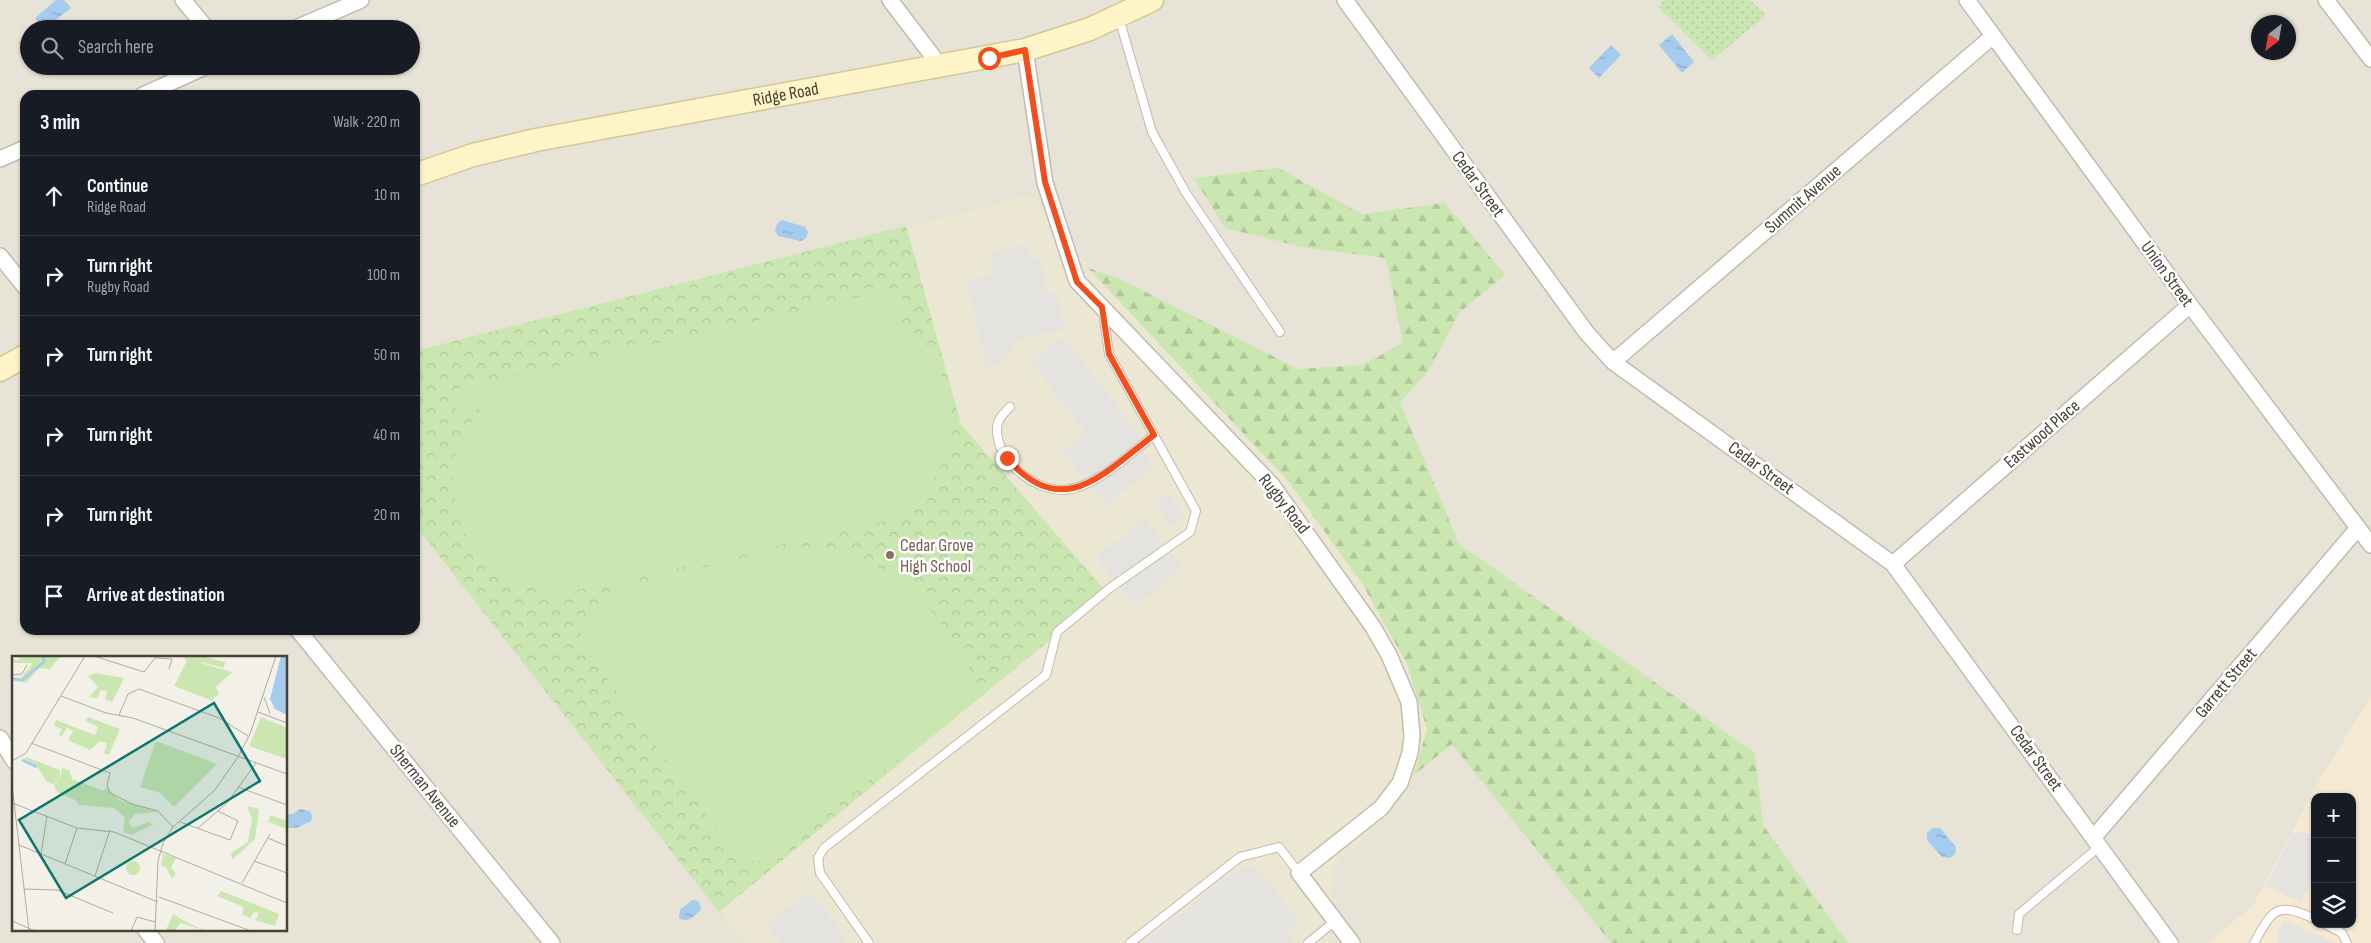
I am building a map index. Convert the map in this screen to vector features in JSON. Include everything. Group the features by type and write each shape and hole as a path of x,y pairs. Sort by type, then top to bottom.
{"main road":[{"name":"Ridge Road","path":"420,173 473,156 536,140 941,67 1025,50 1060,40 1119,17 1152,0"},
{"path":"0,370 20,359"}],"street":[{"path":"183,0 199,20"},
{"path":"315,20 362,0"},
{"path":"890,0 941,67"},
{"name":"Cedar Street","path":"1345,0 1586,332 1613,362 1893,564 2170,943"},
{"name":"Union Street","path":"1966,0 2190,305 2371,545"},
{"path":"2326,0 2371,59"},
{"name":"Summit Avenue","path":"1613,362 1994,36"},
{"name":"Rugby Road","path":"1025,50 1045,182 1077,282 1272,485 1373,627 1389,655 1409,702 1412,736 1410,753 1400,783 1381,808 1299,873"},
{"path":"154,90 186,75"},
{"path":"0,159 20,150"},
{"path":"0,256 20,281"},
{"name":"Eastwood Place","path":"1893,564 2190,305"},
{"name":"Garrett Street","path":"2097,842 2358,528"},
{"name":"Sherman Avenue","path":"302,635 552,943"},
{"path":"0,738 12,758"},
{"path":"1299,873 1352,943"},
{"path":"146,930 156,943"}],"lane":[{"path":"1119,17 1152,132 1186,193 1280,332"},
{"path":"870,943 820,873 818,866 820,853 828,844 1046,675 1057,632 1110,588 1190,532 1196,511 1109,354 1102,307"},
{"path":"1010,406 1001,416 997,427 999,442 1007,458 1018,471 1033,482 1047,488 1064,490 1090,484 1154,435"},
{"path":"2017,930 2019,914 2097,842"},
{"path":"1130,943 1240,857 1279,847 1299,873"},
{"path":"2254,943 2267,920 2277,911 2295,910 2311,917"},
{"path":"1308,943 1335,921"},
{"path":"2333,928 2342,933 2347,943"}],"shaded area":[{"path":"0,0 2371,0 2371,696 2313,793 2311,793 2311,796 2253,906 2208,943 0,943"},
{"name":"Cedar Grove High School","path":"1031,195 1088,268 1288,481 1363,585 1407,664 1428,729 1405,799 1334,866 1329,943 745,943 420,531 420,350"},
{"path":"1028,244 1032,260 1040,258 1048,294 1056,292 1065,329 1019,339 1002,362 987,367 966,280 988,275 992,272 990,253"},
{"path":"1063,337 1138,432 1145,454 1155,467 1106,505 1063,451 1086,432 1031,362"},
{"path":"1169,493 1185,517 1170,526 1155,502"},
{"path":"1144,518 1184,567 1136,606 1096,557"},
{"path":"2371,696 2371,943 2208,943 2253,906 2311,796 2311,928 2356,928 2356,793 2313,793"},
{"path":"2301,831 2311,835 2311,882 2301,902 2266,886 2292,834"},
{"path":"1256,866 1300,922 1287,933 1295,943 1143,943 1237,869"},
{"path":"810,891 847,939 842,943 781,943 767,925"},
{"path":"2284,920 2337,943 2279,943 2277,935"}],"green space":[{"path":"1664,0 1750,0 1766,15 1712,60 1658,7"},
{"path":"1278,168 1362,214 1445,203 1505,275 1460,312 1427,373 1400,402 1459,544 1755,753 1763,825 1848,943 1611,943 1452,744 1414,775 1427,729 1407,664 1363,585 1288,481 1088,268 1120,279 1298,369 1362,365 1403,343 1386,258 1306,248 1225,228 1194,178"},
{"path":"906,226 961,424 1107,593 719,912 420,531 420,350"},
{"path":"900,288 906,312 883,318 914,339 936,365 948,394 952,424 946,454 931,482 908,506 875,524 569,592 556,592 530,587 517,583 500,573 485,561 463,529 456,510 453,472 461,441 481,409 457,414 452,390"},
{"path":"800,545 818,552 845,554 873,565 895,577 914,592 945,629 984,694 765,859 749,861 734,853 578,639 589,621 610,599 637,583"}],"water":[{"path":"56,0 64,0 71,8 56,20 37,20 35,18"},
{"path":"1672,34 1694,62 1682,73 1659,45"},
{"path":"1611,45 1621,55 1599,78 1589,68"},
{"path":"782,220 805,227 808,232 806,238 801,241 778,236 775,230 777,224"},
{"path":"300,809 310,811 311,821 297,828 288,828 288,814 293,814"},
{"path":"1932,828 1940,828 1956,847 1955,854 1950,858 1942,857 1927,840 1927,833"},
{"path":"692,900 699,901 701,910 688,920 682,920 679,918 680,910"}],"place":[{"name":"Cedar Grove High School","path":"890,555"}],"route":[{"path":"989,58 1025,50 1045,182 1077,282 1102,307 1109,354 1154,435 1090,484 1077,488 1064,490 1047,488 1033,482 1018,471 1007,458"}]}
